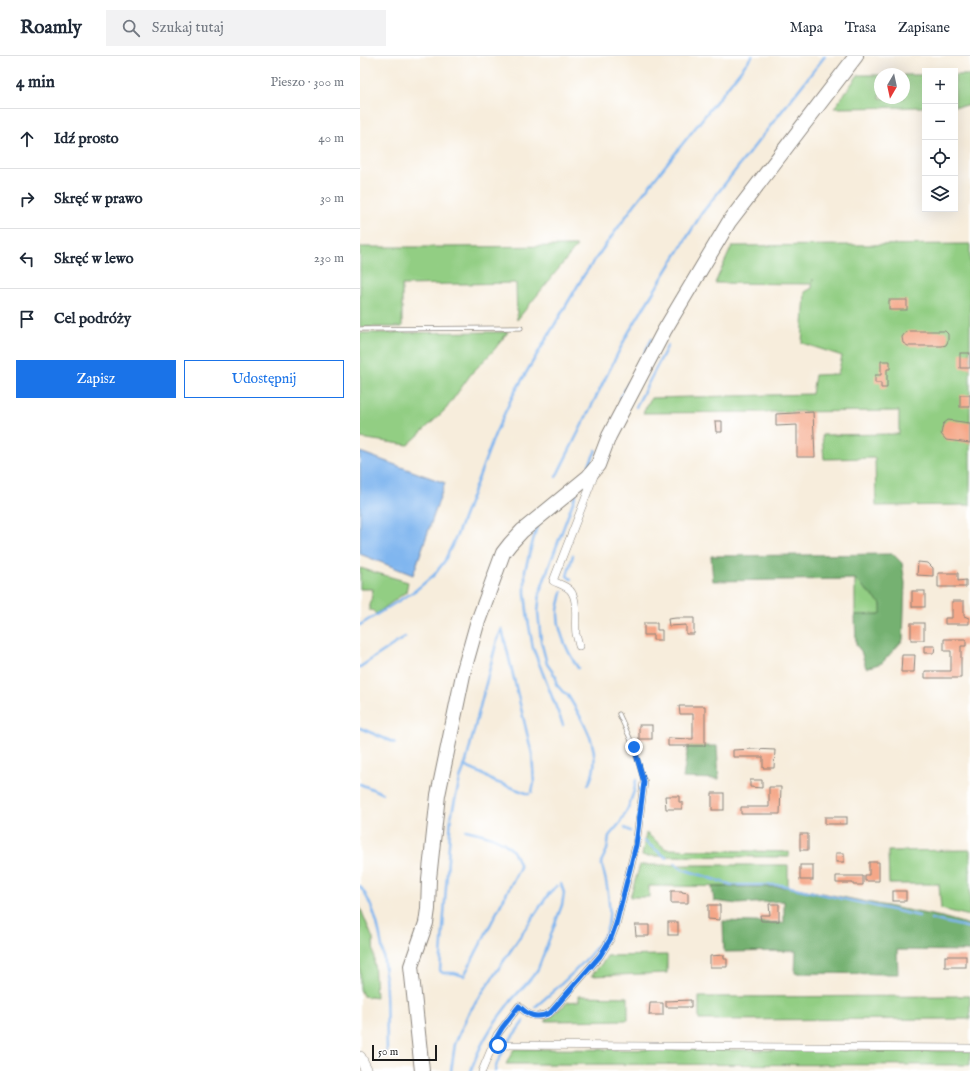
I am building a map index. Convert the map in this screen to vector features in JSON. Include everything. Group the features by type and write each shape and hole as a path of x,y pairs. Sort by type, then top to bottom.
{"highway":[{"path":"422,1071 411,966 426,923 428,909 428,879 438,796 464,670 477,624 502,553 522,531 588,477 598,465 609,436 664,331 729,222 856,56"}],"main road":[{"path":"360,1057 367,1071"}],"street":[{"path":"578,646 573,595 570,590 553,581 598,465"},
{"path":"482,1071 492,1045 502,1028 519,1006 527,1014 533,1016 542,1016 550,1013 600,956 611,938 636,845 644,782"},
{"path":"492,1045 970,1048"}],"lane":[{"path":"360,329 521,328"},
{"path":"619,714 634,747 644,782"}],"green space":[{"path":"858,75 874,75 874,104 910,104 910,75 922,75 922,107 834,108"},
{"path":"958,75 970,75 970,106 958,106"},
{"path":"970,244 970,505 876,506 875,458 824,459 822,435 899,434 899,411 643,413 651,398 812,394 815,375 838,374 842,356 802,343 805,292 812,288 813,279 812,284 715,283 732,246"},
{"path":"577,246 517,320 516,283 402,285 402,327 360,327 360,247"},
{"path":"508,332 494,350 471,374 446,409 408,445 360,438 360,333"},
{"path":"893,554 902,563 905,583 903,640 882,663 866,668 861,651 856,645 855,615 881,614 881,604 855,579 713,581 711,556"},
{"path":"360,568 408,582 406,592 376,614 372,610 369,611 373,589 360,589"},
{"path":"855,579 881,604 882,614 855,615"},
{"path":"688,746 717,746 719,779 683,778"},
{"path":"646,833 666,849 789,852 789,857 642,856"},
{"path":"970,850 970,916 941,909 939,884 889,884 888,851"},
{"path":"640,865 788,865 788,887 649,886 649,897 630,897"},
{"path":"712,887 791,887 942,917 970,925 970,951 897,950 898,974 795,973 796,951 724,952 723,921 784,923 784,901 737,904 714,901"},
{"path":"360,907 373,939 376,998 363,996 360,989"},
{"path":"667,955 667,973 591,976 607,956"},
{"path":"579,996 628,997 628,1020 545,1021 568,1002 579,1001"},
{"path":"970,996 970,1019 699,1020 699,997"},
{"path":"514,1049 970,1051 970,1065 506,1064"}],"water":[{"path":"360,452 445,483 413,575 360,554"}],"building":[{"path":"889,300 907,300 907,310 889,310"},
{"path":"909,331 945,331 948,334 948,341 946,345 942,346 908,346 903,343 902,337"},
{"path":"960,353 970,353 970,368 960,368"},
{"path":"881,361 890,361 890,369 887,369 887,388 881,388 881,383 875,383 875,375 881,375"},
{"path":"960,395 970,395 970,407 960,407"},
{"path":"813,412 815,457 797,457 797,425 776,426 776,414"},
{"path":"948,420 970,423 970,443 946,440 941,434 943,424"},
{"path":"715,421 722,421 722,432 716,432"},
{"path":"918,562 928,563 933,568 933,576 917,575"},
{"path":"938,573 958,573 958,581 966,580 966,587 938,587"},
{"path":"912,591 925,591 925,607 912,607"},
{"path":"952,601 964,601 964,616 969,618 969,624 945,624 945,618 952,618"},
{"path":"694,618 694,634 686,634 686,625 669,626 668,619"},
{"path":"644,623 657,623 657,630 662,630 662,640 653,640 653,635 644,635"},
{"path":"911,623 924,623 924,640 911,640"},
{"path":"944,639 966,639 966,646 961,646 961,678 925,678 925,671 951,671 951,651 944,651"},
{"path":"924,646 935,646 934,653 924,653"},
{"path":"902,655 915,655 914,672 901,672"},
{"path":"679,706 705,706 705,746 668,746 668,738 693,739 693,714 680,714"},
{"path":"639,725 652,725 652,739 639,739"},
{"path":"733,750 775,750 774,768 763,768 763,757 733,757"},
{"path":"750,780 762,780 762,788 750,787"},
{"path":"769,787 781,787 780,814 741,814 741,807 769,807"},
{"path":"712,793 724,793 724,810 712,810"},
{"path":"665,796 679,796 679,802 682,802 682,809 666,809"},
{"path":"825,817 847,817 847,824 825,824"},
{"path":"800,834 808,834 808,850 800,850"},
{"path":"836,853 844,853 844,862 836,862"},
{"path":"869,862 879,862 879,881 865,881 865,875 869,875"},
{"path":"800,865 813,865 813,880 800,880"},
{"path":"836,876 863,876 863,885 853,885 853,883 836,883"},
{"path":"671,891 682,891 688,893 688,903 671,903"},
{"path":"893,891 906,891 906,901 893,901"},
{"path":"769,904 779,904 779,921 761,921 760,915 770,915"},
{"path":"708,905 720,905 720,920 708,919"},
{"path":"668,922 678,922 678,935 668,935"},
{"path":"635,925 649,925 649,936 636,936"},
{"path":"724,955 724,959 727,959 727,967 710,967 710,956"},
{"path":"945,956 966,956 966,967 945,967"},
{"path":"691,1000 691,1007 666,1007 666,1001"},
{"path":"650,1003 663,1003 663,1015 649,1015"}],"waterway":[{"path":"360,625 416,590 434,575 444,562 457,535 495,434 513,395 584,275 635,204 752,56"},
{"path":"556,477 627,335 702,213 825,56"},
{"path":"639,363 652,339"},
{"path":"636,407 668,345"},
{"path":"620,399 629,382"},
{"path":"589,465 596,450"},
{"path":"576,494 540,592 538,612 541,641 547,664 556,677 556,684 563,692 567,694 580,715 590,738 595,761 593,773 588,785"},
{"path":"537,526 525,570 525,593 528,620 533,648 563,725"},
{"path":"571,579 567,576 573,555"},
{"path":"562,592 558,610 559,626 570,655 578,668"},
{"path":"502,629 532,754 534,783 532,792"},
{"path":"466,830 503,842 513,852 520,867 464,976 454,973 443,973 440,971 451,817 497,640 502,629"},
{"path":"360,667 405,637"},
{"path":"360,728 395,743"},
{"path":"464,766 493,781 529,794"},
{"path":"535,1007 577,969 597,946 604,935 608,925 609,901 607,885 601,862 607,850 609,836 620,823 628,808 636,780"},
{"path":"360,784 382,793"},
{"path":"625,828 630,831"},
{"path":"644,841 667,858"},
{"path":"675,863 682,869 732,885 781,885 919,916"},
{"path":"471,1071 482,1043 492,1026 538,969 562,905 564,893 561,884"},
{"path":"360,886 370,903 377,922 381,943 386,988 387,1051"},
{"path":"451,1071 455,1044 468,1014 550,892 557,886"},
{"path":"931,919 970,928"},
{"path":"509,1041 524,1021"},
{"path":"495,1071 497,1063 504,1050"}],"route":[{"path":"498,1045 492,1045 502,1028 519,1006 527,1014 533,1016 542,1016 550,1013 600,956 611,938 636,845 640,819 644,782 634,747"}]}
